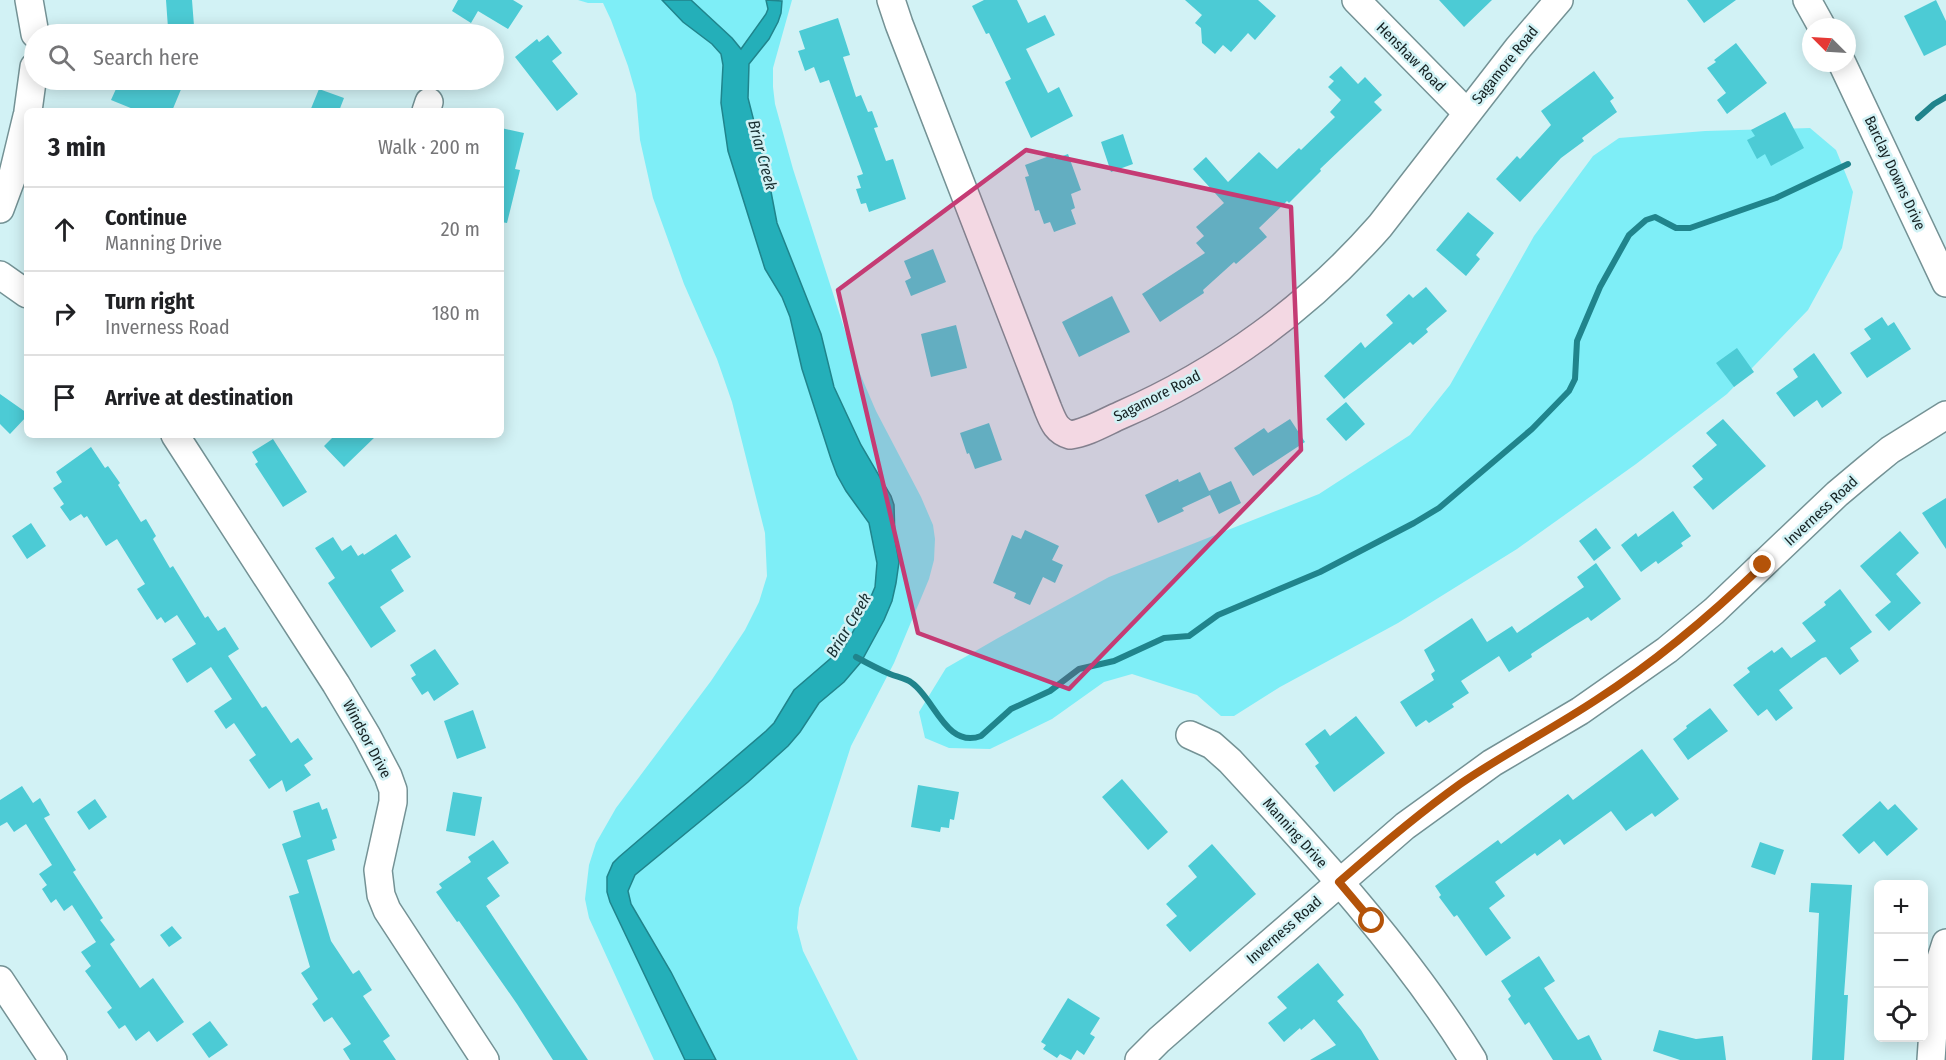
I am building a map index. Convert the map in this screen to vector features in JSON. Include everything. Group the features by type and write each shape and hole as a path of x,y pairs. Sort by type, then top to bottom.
{"street":[{"path":"29,0 33,24"},
{"name":"Sagamore Road","path":"891,0 1050,415 1059,430 1070,435 1134,409 1191,381 1240,349 1302,303 1380,226 1534,27 1560,0"},
{"name":"Henshaw Road","path":"1356,0 1467,113"},
{"path":"1807,0 1817,18"},
{"name":"Barclay Downs Drive","path":"1846,72 1946,283"},
{"path":"28,108 31,90"},
{"path":"0,209 13,174 24,128"},
{"path":"0,275 24,292"},
{"name":"Inverness Road","path":"1140,1060 1175,1026 1339,882 1447,793 1598,699 1667,650 1714,611 1855,479 1890,450 1946,415"},
{"name":"Windsor Drive","path":"177,438 336,684 384,767 393,790 393,802 379,861 378,881 381,895 387,910 485,1060"},
{"name":"Manning Drive","path":"1190,735 1212,745 1230,761 1339,882 1402,958 1473,1060"},
{"path":"1931,1060 1937,971 1946,944"},
{"path":"0,980 52,1060"}],"highlighted area":[{"path":"1026,150 1291,207 1301,450 1069,689 918,633 838,290"}],"shaded area":[{"path":"578,0 792,0 773,68 775,104 793,169 855,362 876,411 933,525 934,560 929,579 894,663 851,746 799,908 797,928 803,951 858,1060 654,1060 589,918 585,899 589,865 596,843 616,808 711,681 745,630 759,602 767,576 765,533 732,402 717,359 684,284 653,198 640,140 636,94 628,66 603,3"},
{"path":"662,0 691,0 741,49 766,14 768,9 766,0 782,1 778,22 769,39 749,64 748,98 768,176 777,223 821,334 834,387 861,445 894,505 895,539 899,562 892,601 861,662 844,682 819,703 788,746 635,875 628,891 631,904 671,972 716,1060 685,1060 610,902 607,877 613,863 619,857 766,731 774,723 794,690 845,646 875,587 877,563 869,523 846,491 831,459 802,369 790,317 782,297 765,269 728,151 721,103 723,65 721,54 712,44 683,22"},
{"path":"1810,128 1836,150 1853,192 1842,248 1808,310 1727,394 1636,464 1517,549 1398,623 1280,687 1234,716 1221,716 1197,695 1132,674 1104,682 1052,719 990,749 949,748 925,738 919,712 946,668 1109,577 1319,494 1410,435 1450,385 1534,236 1593,156 1619,138 1705,131"}],"building":[{"path":"166,0 192,0 194,24 168,24"},
{"path":"458,0 513,0 523,6 508,29 504,24 500,24 478,11 471,23 452,11"},
{"path":"984,0 1017,0 1028,23 1045,15 1055,35 1026,49 1048,93 1059,87 1073,116 1031,138 1005,82 1011,79 989,33 986,34 972,6"},
{"path":"1185,0 1258,0 1276,16 1255,40 1248,33 1231,52 1223,45 1215,54 1202,43 1201,28 1195,23 1202,15"},
{"path":"1439,0 1492,0 1464,27"},
{"path":"1687,0 1736,0 1704,23"},
{"path":"1936,0 1946,21 1946,45 1924,56 1904,16"},
{"path":"838,18 850,55 843,57 856,97 861,95 868,112 872,111 878,127 874,128 886,161 893,159 906,199 869,212 866,203 861,204 856,189 861,188 857,176 863,174 829,80 820,83 814,67 805,71 798,51 805,49 799,31"},
{"path":"548,35 562,53 552,61 578,94 557,111 515,57 537,39 539,42"},
{"path":"1736,43 1767,83 1727,114 1717,100 1726,93 1707,68"},
{"path":"1341,66 1358,84 1365,77 1382,95 1374,102 1382,110 1320,169 1321,171 1289,203 1287,201 1259,228 1267,237 1236,264 1234,262 1203,290 1204,293 1160,322 1142,294 1205,253 1196,243 1204,236 1196,227 1224,203 1193,169 1206,157 1228,182 1259,152 1277,169 1299,148 1301,150 1335,117 1330,112 1341,100 1328,87 1334,81 1329,77"},
{"path":"1594,71 1614,98 1610,101 1617,112 1582,138 1584,141 1561,158 1520,202 1496,179 1517,156 1520,159 1551,125 1541,111"},
{"path":"116,90 181,90 173,108 131,108 111,100"},
{"path":"319,90 344,98 340,108 311,108"},
{"path":"1785,112 1804,148 1771,166 1765,154 1757,159 1747,140 1755,136 1751,130"},
{"path":"504,129 524,133 515,169 520,170 507,223 504,222"},
{"path":"1123,134 1133,164 1111,172 1101,142"},
{"path":"1068,154 1081,190 1071,194 1075,208 1071,210 1076,224 1054,232 1050,222 1044,224 1039,210 1035,211 1025,177 1029,176 1025,165 1052,155 1054,159"},
{"path":"1468,212 1494,233 1476,255 1480,259 1466,276 1436,250"},
{"path":"933,249 946,282 911,296 905,281 911,278 904,261"},
{"path":"1426,287 1447,311 1426,329 1428,332 1413,345 1410,342 1344,399 1324,376 1361,342 1365,348 1393,323 1386,315 1409,294 1413,298"},
{"path":"1112,296 1130,332 1079,357 1062,322"},
{"path":"1882,317 1888,326 1894,322 1911,349 1867,378 1850,353 1871,339 1864,329"},
{"path":"956,325 967,368 931,377 921,334"},
{"path":"1737,348 1754,372 1734,387 1716,363"},
{"path":"1814,353 1842,393 1822,408 1817,400 1794,417 1776,393 1798,377 1793,369"},
{"path":"0,394 24,411 24,419 10,434 0,424"},
{"path":"1346,402 1365,424 1346,441 1326,419"},
{"path":"1290,419 1305,442 1253,476 1234,448 1264,428 1268,433"},
{"path":"1723,419 1766,466 1713,510 1693,487 1703,479 1692,466 1717,445 1706,433"},
{"path":"989,423 1002,460 975,469 960,433"},
{"path":"332,438 374,438 344,467 324,446"},
{"path":"273,439 307,492 283,507 255,464 258,462 252,452"},
{"path":"91,447 105,468 108,466 120,483 118,485 141,522 146,519 156,536 153,539 170,568 173,566 205,618 208,616 218,631 225,627 239,649 228,656 262,708 266,706 291,743 298,738 313,759 304,765 311,775 286,792 282,780 269,789 249,760 256,755 234,723 226,729 214,711 232,699 211,667 187,683 172,659 196,644 177,615 165,623 161,617 157,620 137,589 145,584 117,539 106,546 87,516 84,518 81,514 70,521 60,507 64,504 53,488 62,482 56,472"},
{"path":"1200,472 1209,491 1231,481 1241,503 1219,514 1210,495 1182,508 1184,511 1158,523 1145,495 1178,479 1179,482"},
{"path":"1946,498 1946,549 1922,513"},
{"path":"1673,511 1691,536 1681,543 1683,546 1658,564 1656,561 1641,572 1621,545 1636,533 1638,537"},
{"path":"31,523 46,546 27,559 12,536"},
{"path":"1596,528 1611,548 1594,561 1579,541"},
{"path":"1025,530 1059,546 1052,560 1063,565 1055,583 1043,577 1030,605 1014,598 1016,593 993,583 1012,535 1021,539"},
{"path":"1900,531 1919,553 1896,574 1921,603 1889,631 1875,615 1891,602 1860,566"},
{"path":"396,534 411,557 391,570 404,591 380,607 396,631 371,648 328,583 335,578 315,548 333,537 342,551 351,545 358,556 363,553 364,555"},
{"path":"1596,563 1621,599 1591,621 1588,617 1575,625 1531,654 1532,657 1509,672 1499,656 1461,681 1469,693 1452,704 1454,707 1429,723 1426,720 1416,727 1400,702 1434,680 1431,674 1435,671 1424,650 1472,618 1487,642 1512,626 1517,633 1584,587 1577,577"},
{"path":"1840,589 1872,632 1850,648 1859,661 1840,675 1826,657 1822,658 1779,690 1793,708 1776,721 1767,709 1758,716 1733,685 1750,672 1747,668 1772,650 1774,653 1782,647 1791,658 1816,641 1802,623 1826,605 1824,602"},
{"path":"435,649 459,684 434,701 428,691 422,695 411,678 416,675 410,665"},
{"path":"1710,708 1728,731 1688,760 1673,739"},
{"path":"473,710 486,748 457,759 444,721"},
{"path":"1356,716 1385,753 1334,792 1315,766 1319,763 1305,744 1325,729 1330,736"},
{"path":"1642,749 1679,799 1655,817 1652,813 1626,831 1611,811 1564,845 1560,839 1537,856 1535,853 1495,882 1505,896 1489,908 1511,938 1486,956 1457,915 1454,917 1439,897 1441,895 1435,886 1498,840 1501,844 1568,794 1573,800"},
{"path":"1122,779 1168,832 1148,850 1102,797"},
{"path":"918,785 959,792 954,820 950,819 949,828 941,827 940,832 911,827"},
{"path":"22,786 33,803 40,798 50,815 44,818 76,870 73,872 103,918 100,920 115,940 110,944 140,988 153,978 184,1022 157,1042 149,1031 136,1041 125,1025 119,1029 107,1012 112,1008 85,971 91,966 81,952 96,942 72,905 64,911 56,899 51,903 42,889 47,885 39,874 52,865 26,824 14,832 7,822 0,826 0,800"},
{"path":"453,792 482,797 475,836 446,831"},
{"path":"95,799 107,817 89,830 77,812"},
{"path":"1880,801 1888,810 1895,804 1918,829 1887,856 1874,841 1859,854 1842,835"},
{"path":"319,802 322,810 327,808 337,838 332,840 335,850 307,860 331,941 353,974 359,970 372,990 363,996 390,1036 383,1041 396,1060 350,1060 343,1049 351,1044 332,1017 324,1022 312,1004 318,999 301,973 310,967 289,896 299,893 282,844 301,837 293,811"},
{"path":"493,840 509,863 487,878 500,896 486,906 588,1060 553,1060 517,1004 436,892 442,888 439,884 471,862 468,857"},
{"path":"1760,842 1784,850 1775,875 1751,867"},
{"path":"1212,844 1256,894 1190,952 1166,925 1177,916 1166,904 1197,877 1188,866"},
{"path":"1811,883 1852,885 1844,995 1848,995 1844,1060 1812,1060 1819,913 1809,912"},
{"path":"172,926 182,938 169,947 160,935"},
{"path":"1539,956 1555,981 1544,988 1578,1040 1589,1035 1602,1060 1553,1060 1529,1022 1525,1025 1508,999 1511,996 1501,981"},
{"path":"1318,963 1344,995 1337,1001 1361,1030 1379,1060 1310,1060 1336,1045 1314,1019 1284,1042 1268,1023 1287,1008 1277,997"},
{"path":"1068,998 1100,1018 1090,1034 1095,1037 1084,1055 1077,1050 1071,1060 1060,1054 1057,1058 1043,1049 1046,1045 1041,1042"},
{"path":"210,1021 228,1045 209,1058 192,1034"},
{"path":"1659,1030 1696,1039 1723,1036 1726,1060 1680,1060 1653,1051"}],"waterway":[{"path":"1918,118 1946,97"},
{"path":"856,657 912,683 950,729 959,735 969,738 981,736 1011,709 1050,691 1079,669 1114,661 1164,638 1189,636 1218,615 1320,572 1439,508 1532,429 1569,391 1575,379 1577,341 1600,287 1629,235 1646,220 1655,217 1676,228 1690,228 1776,198 1848,164"}],"route":[{"path":"1372,921 1339,882 1362,861 1447,793 1550,727 1580,711 1667,650 1714,611 1763,565"}],"water label":[{"name":"Briar Creek","path":"763,155"},
{"name":"Briar Creek","path":"848,625"}]}
